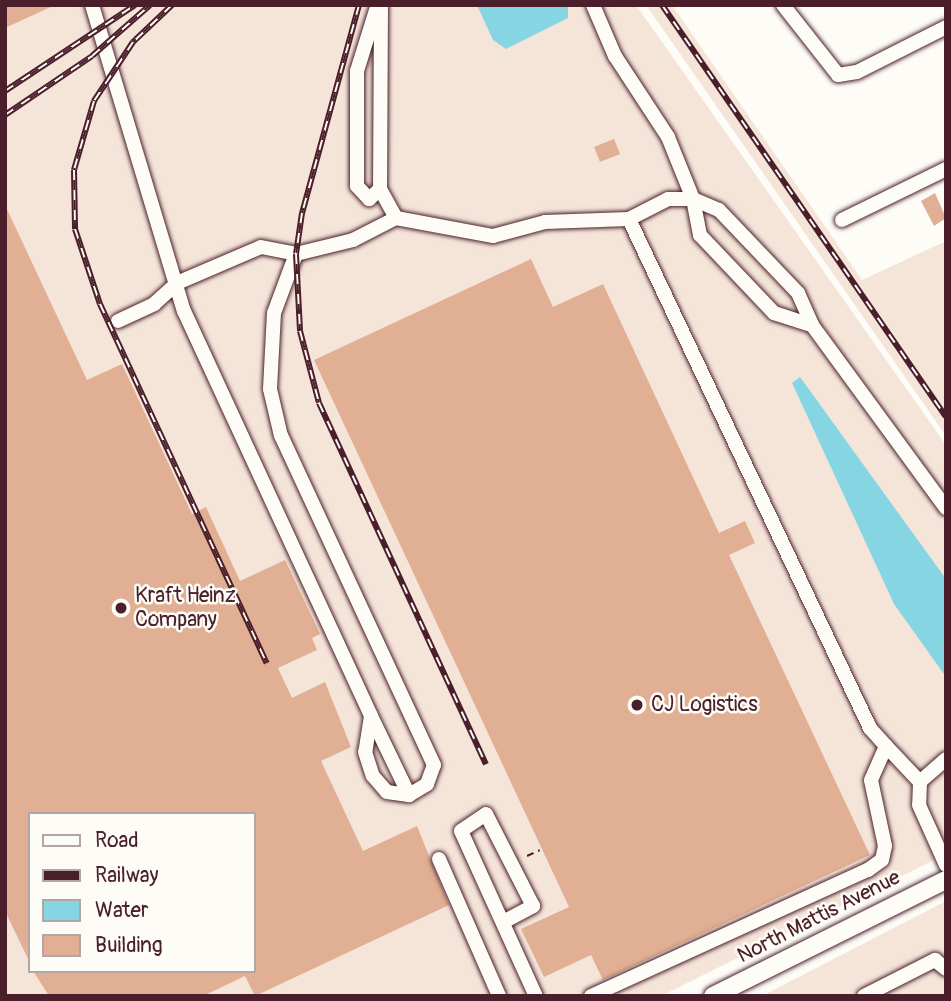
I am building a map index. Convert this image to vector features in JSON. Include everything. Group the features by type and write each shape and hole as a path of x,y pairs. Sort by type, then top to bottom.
{"main road":[{"name":"North Mattis Avenue","path":"713,996 946,880"}],"street":[{"path":"92,5 195,336 409,795"},
{"path":"379,5 380,190 396,218"},
{"path":"379,5 357,71 357,186 369,199 380,190"},
{"path":"593,5 615,56 668,137 693,199 701,234 774,313 812,325"},
{"path":"783,5 838,75 857,72 946,27"},
{"path":"842,220 946,169"},
{"path":"118,321 154,304 177,283 261,247 296,254 353,240 396,218 493,236 545,222 629,219 668,199 693,199 719,211 798,293 812,325 946,508"},
{"path":"629,219 870,728 920,782 919,805 946,865"},
{"path":"296,254 274,313 270,389 281,436 434,765 427,784 409,795 387,792 373,776 365,752 372,716"},
{"path":"592,996 882,860 885,846 871,780 886,746"},
{"path":"920,782 946,759"},
{"path":"505,922 533,906 486,814 461,831 505,922 536,996"},
{"path":"439,859 499,996"},
{"path":"864,996 935,960 946,968"}],"path":[{"path":"527,856 540,850"}],"shaded area":[{"path":"5,5 636,5 946,445 946,854 661,996 5,996"},
{"path":"646,5 672,5 862,280 946,241 946,436"},
{"path":"946,901 946,996 762,996"}],"water":[{"path":"477,5 568,5 568,18 506,49 493,40"},
{"path":"800,377 946,579 946,677 894,604 792,383"}],"building":[{"path":"5,5 55,5 5,28"},
{"path":"614,139 620,154 600,162 594,147"},
{"path":"935,193 946,218 934,226 921,201"},
{"name":"Kraft Heinz Company","path":"5,205 87,380 122,364 192,514 206,507 240,581 285,560 320,634 312,638 317,650 278,668 292,698 325,682 351,747 321,761 363,851 417,826 449,905 255,996 245,976 203,996 49,996 34,973 256,973 256,812 28,812 28,959 5,911"},
{"name":"CJ Logistics","path":"531,259 553,307 603,284 719,533 745,521 755,543 729,555 870,855 603,980 591,955 544,977 521,929 569,907 314,360"}],"railway":[{"path":"5,91 135,5"},
{"path":"5,115 92,56 150,5"},
{"path":"172,5 133,42 94,101 74,170 75,229 100,304 267,663"},
{"path":"359,5 302,213 296,254 300,331 319,403 486,764"},
{"path":"662,5 946,417"}],"place":[{"name":"Kraft Heinz Company","path":"121,608"},
{"name":"CJ Logistics","path":"637,705"}]}
